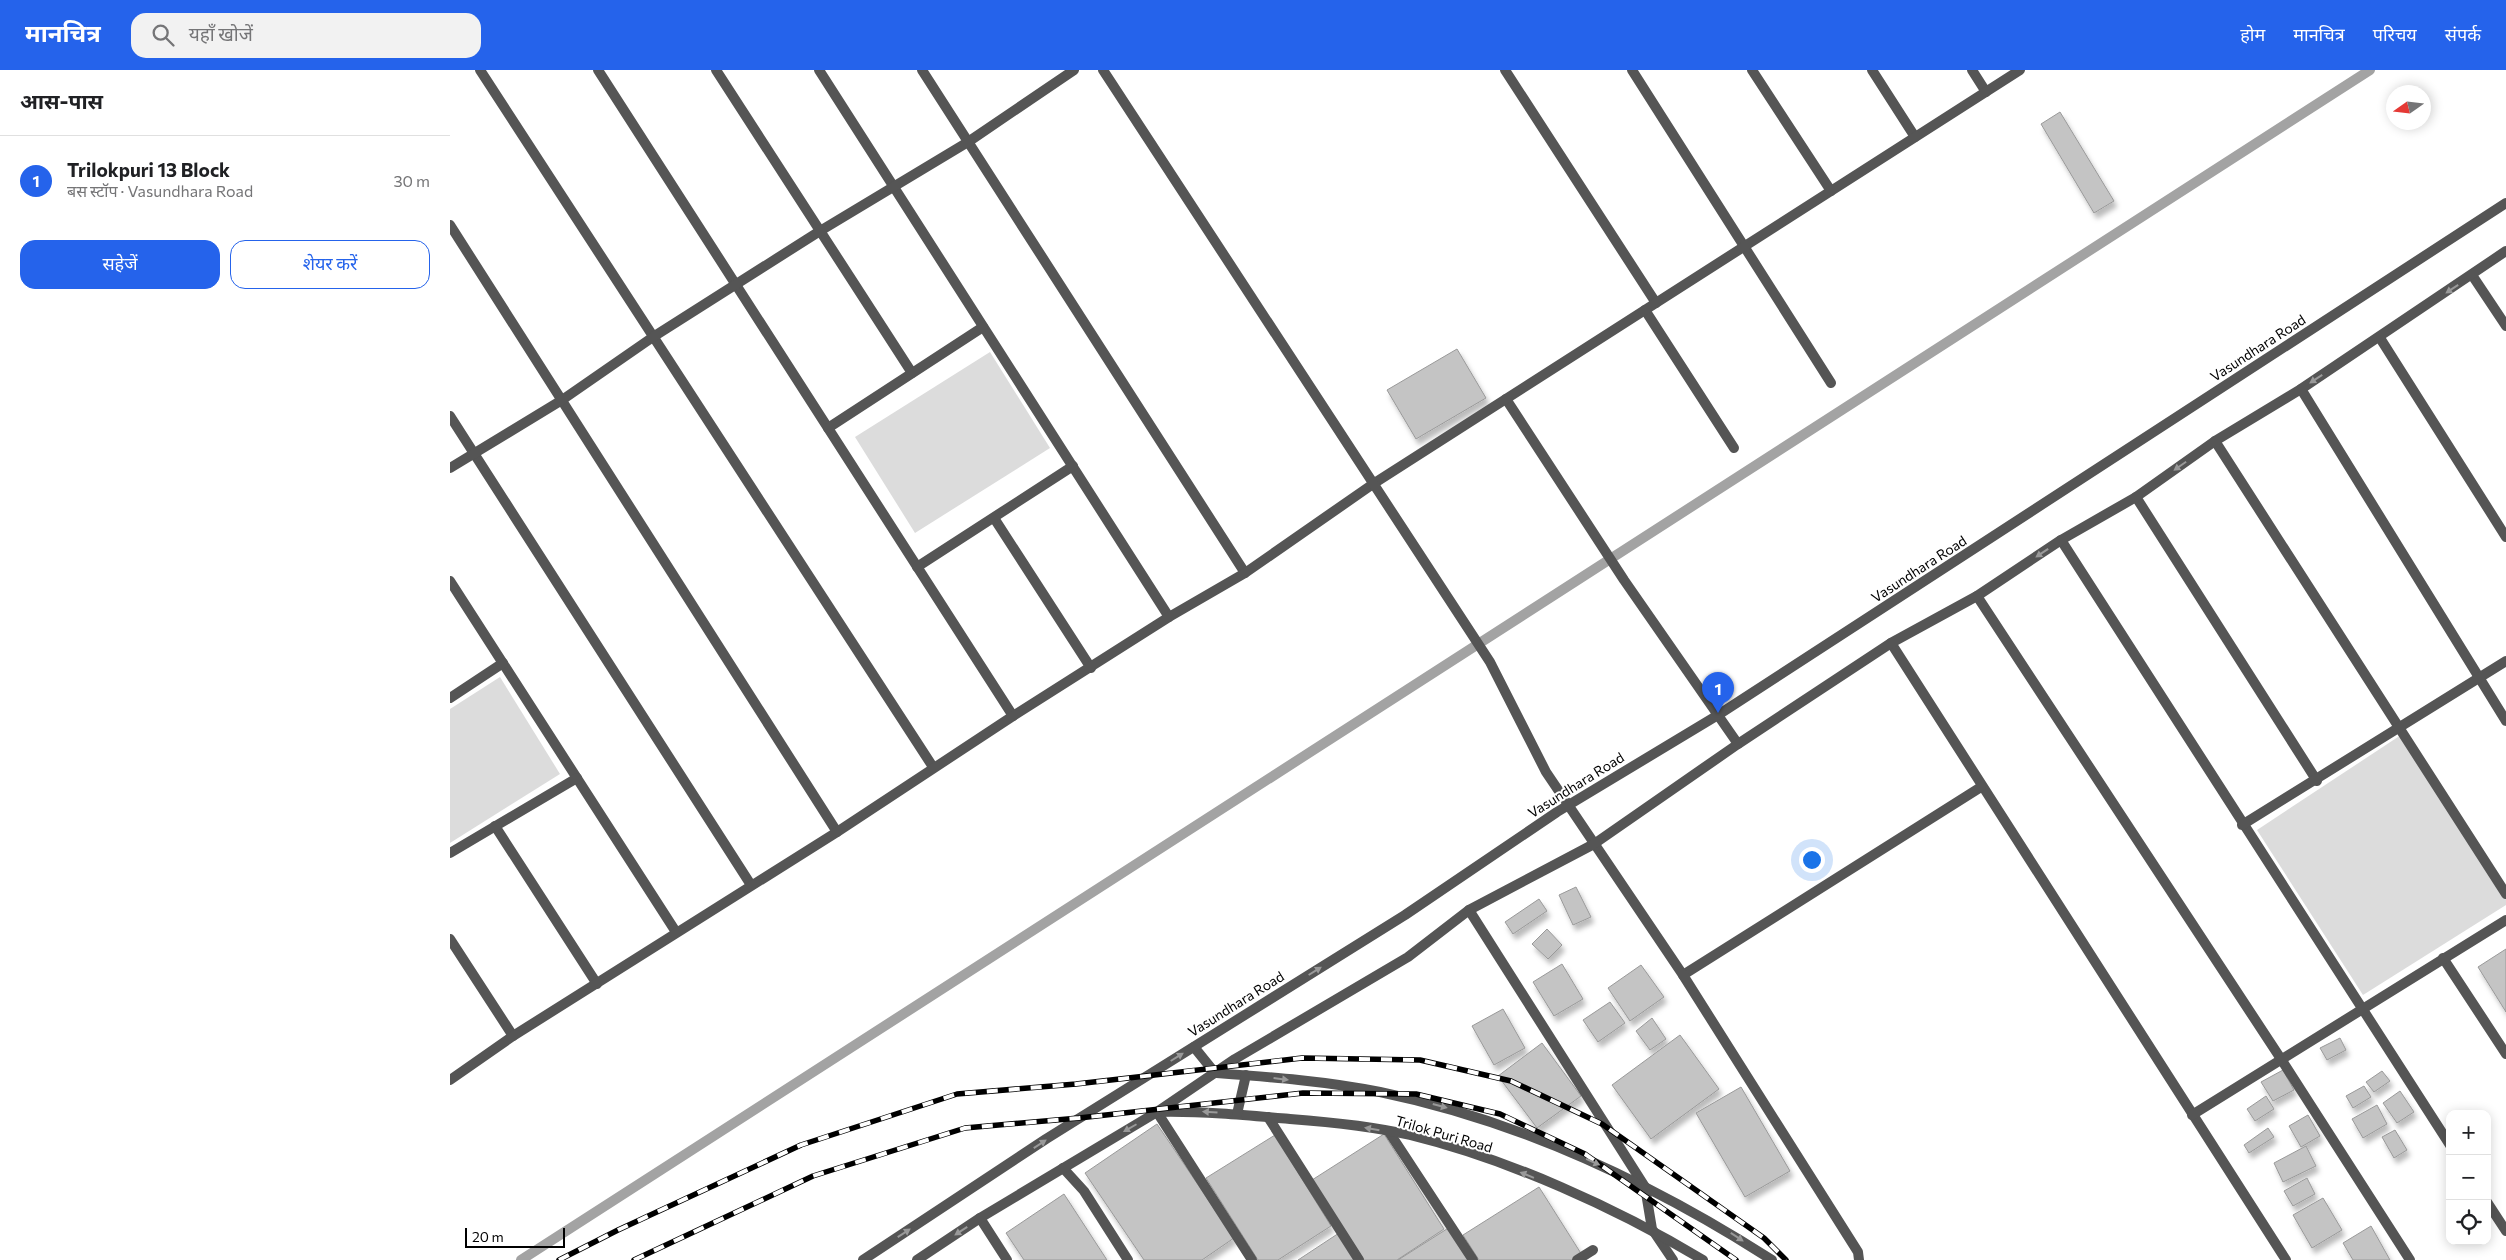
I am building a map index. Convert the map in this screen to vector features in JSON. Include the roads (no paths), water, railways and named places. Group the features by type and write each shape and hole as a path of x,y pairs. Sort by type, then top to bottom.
{"street":[{"path":"480,70 932,767"},
{"path":"598,70 1013,716"},
{"path":"716,70 912,373"},
{"path":"819,70 1169,617"},
{"path":"922,70 1245,572"},
{"path":"450,468 562,400 653,338 820,231 968,142 1074,70"},
{"path":"1103,70 1490,662 1546,772 1683,975 1858,1252 1859,1260"},
{"path":"1505,70 1656,303"},
{"path":"1632,70 1831,383"},
{"path":"1752,70 1831,191"},
{"path":"1872,70 1915,137"},
{"path":"1972,70 1986,92"},
{"path":"450,1080 513,1036 838,832 932,767 1169,617 1245,572 1373,484 2020,70"},
{"name":"Vasundhara Road","path":"863,1260 1046,1139 1405,915 1569,805 1718,715 2506,203"},
{"path":"450,225 838,832"},
{"path":"917,1260 980,1218 1157,1112 1215,1073 1408,957 1469,910 1594,844 1738,744 1890,643 1977,596 2061,540 2136,497 2215,441 2380,338 2506,251"},
{"path":"2472,274 2506,326"},
{"path":"1645,310 1734,448"},
{"path":"828,428 983,327"},
{"path":"2380,338 2506,537"},
{"path":"2301,389 2506,721"},
{"path":"1506,399 1624,580 1738,744"},
{"path":"450,416 751,885"},
{"path":"2215,441 2398,729 2506,894"},
{"path":"917,567 1072,466"},
{"path":"2136,497 2317,781"},
{"path":"994,518 1091,668"},
{"path":"2061,540 2242,825 2446,1139"},
{"path":"450,581 676,932"},
{"path":"1977,596 2281,1059 2410,1260"},
{"path":"1890,643 2286,1260"},
{"path":"2242,825 2317,781 2478,677 2506,661"},
{"path":"450,698 503,663"},
{"path":"450,853 577,778"},
{"path":"1683,975 1981,787"},
{"path":"496,826 597,984"},
{"name":"Trilok Puri Road","path":"1469,910 1645,1186"},
{"path":"2192,1115 2506,920"},
{"path":"450,939 513,1036"},
{"path":"2443,958 2506,1054"},
{"path":"1194,1047 1215,1073"},
{"name":"Trilok Puri Road","path":"1215,1073 1246,1075 1379,1092 1464,1113 1529,1135 1645,1186 1730,1233 1772,1260"},
{"path":"1237,1114 1246,1075"},
{"name":"Trilok Puri Road","path":"1157,1112 1204,1111 1337,1123 1410,1135 1481,1157 1573,1193 1652,1229 1703,1260"},
{"path":"1157,1112 1252,1260"},
{"path":"1268,1117 1359,1260"},
{"path":"1389,1132 1473,1260"},
{"path":"1063,1168 1084,1191 1128,1260"},
{"path":"1645,1186 1652,1229 1673,1260"},
{"path":"2491,1208 2506,1231"},
{"path":"980,1218 1007,1260"},
{"path":"1578,1260 1592,1250"}],"waterway":[{"path":"521,1260 2370,70"}],"railway":[{"path":"559,1260 618,1230 801,1145 957,1094 1076,1084 1302,1058 1420,1060 1511,1081 1602,1124 1764,1238 1786,1260"},
{"path":"634,1260 813,1176 965,1128 1079,1118 1303,1093 1416,1094 1500,1114 1585,1154 1736,1260"}],"place":[{"name":"Trilokpuri 13 Block","path":"1718,713"}]}
